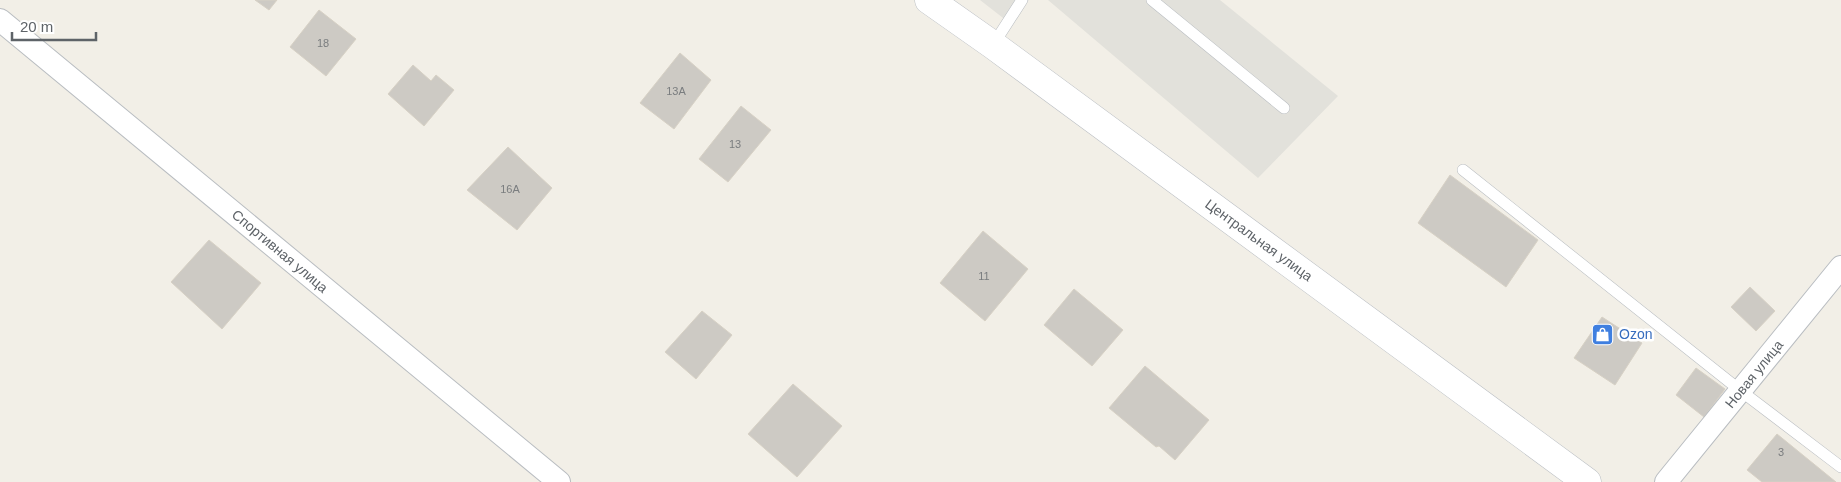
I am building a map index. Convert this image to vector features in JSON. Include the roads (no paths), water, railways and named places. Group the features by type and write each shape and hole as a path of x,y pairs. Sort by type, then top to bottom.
{"street":[{"name":"Центральная улица","path":"929,0 993,45 1587,482"},
{"name":"Спортивная улица","path":"0,20 559,482"},
{"name":"Новая улица","path":"1666,482 1841,267"}],"lane":[{"path":"993,45 1022,0"},
{"path":"1152,0 1284,108"},
{"path":"1463,170 1740,391 1841,467"}],"place":[{"name":"Ozon","path":"1603,334"}]}
